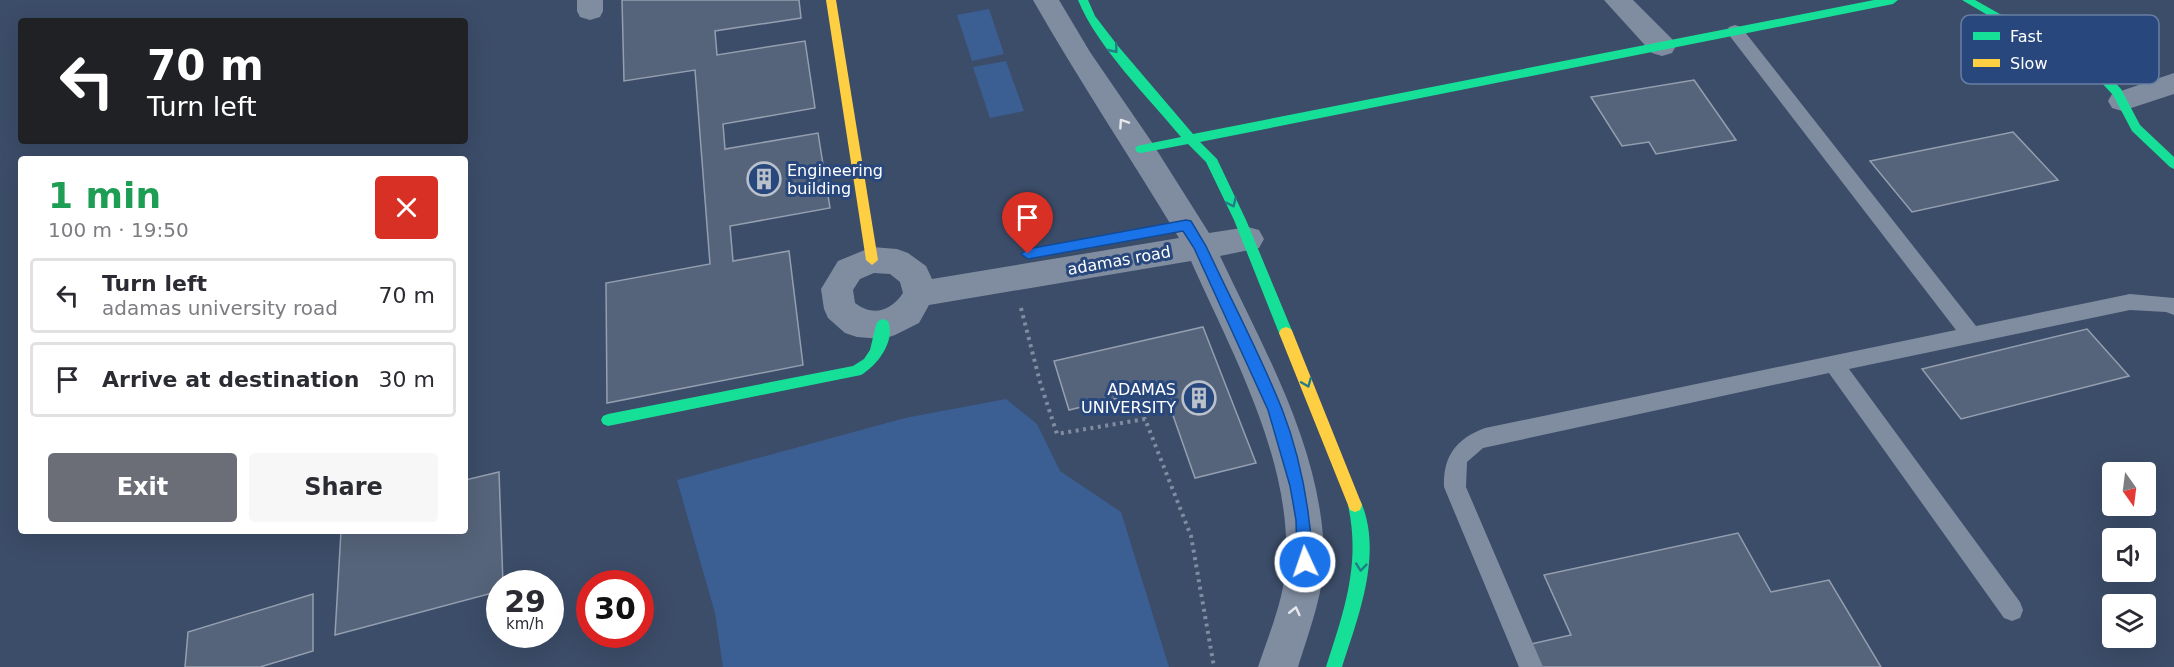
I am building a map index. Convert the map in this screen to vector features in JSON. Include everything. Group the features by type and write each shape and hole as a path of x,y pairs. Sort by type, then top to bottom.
{"street":[{"path":"831,0 872,260"},
{"path":"1046,0 1080,59 1141,149 1193,235 1275,410 1297,486 1303,520 1305,562 1295,614 1278,667"},
{"path":"1083,0 1090,17 1114,49 1190,139 1211,159 1248,239 1350,489 1362,532 1362,567 1354,605 1334,667"},
{"path":"1617,0 1662,46"},
{"path":"1141,149 1893,0"},
{"path":"1967,0 1993,15"},
{"path":"2122,101 2174,83"},
{"path":"2110,84 2117,92 2136,128 2174,164"},
{"name":"adamas road","path":"917,284 1193,235 1248,239"},
{"path":"872,260 897,262 917,284 907,314 883,325 857,323 840,309 837,289 849,270 872,260"},
{"path":"608,420 869,366 878,356 883,325"}],"lane":[{"path":"1735,31 1971,335"},
{"path":"1531,667 1455,488 1454,466 1464,447 1485,437 2130,302 2169,304 2174,307"},
{"path":"1834,364 2012,610"}],"path":[{"path":"1020,304 1040,382 1057,434 1146,419 1191,536 1214,667"}],"shaded area":[{"path":"989,9 1004,54 972,61 957,15"},
{"path":"1006,61 1024,111 990,118 973,67"},
{"path":"1006,399 1037,424 1060,471 1121,512 1169,667 723,667 715,613 677,480 905,418"}],"building":[{"name":"Engineering building","path":"622,0 799,0 801,18 715,31 717,55 805,41 815,108 723,124 725,149 818,133 830,208 730,226 733,261 789,251 803,365 607,403 606,283 710,264 695,70 624,81"},
{"path":"1694,80 1736,140 1656,154 1649,142 1622,146 1591,97"},
{"path":"2013,132 2058,180 1912,212 1870,161"},
{"name":"ADAMAS UNIVERSITY","path":"1203,327 1256,463 1195,478 1163,387 1069,410 1054,361"},
{"path":"2087,329 2129,376 1961,419 1922,369"},
{"path":"499,472 502,570 486,570 486,595 335,635 341,534 468,534 468,479"},
{"path":"1738,533 1771,592 1829,580 1881,667 1542,667 1531,644 1571,635 1544,575"},
{"path":"313,594 313,651 260,667 185,667 188,632"}],"traffic: fast":[{"path":"1083,0 1090,17 1114,49 1190,139 1211,159 1240,220 1286,333"},
{"path":"1141,149 1893,0"},
{"path":"1967,0 1993,15"},
{"path":"2110,84 2117,92 2136,128 2174,164"},
{"path":"608,420 856,371 869,363 876,353 883,325"},
{"path":"1334,667 1353,607 1360,566 1360,526 1355,505"}],"traffic: slow":[{"path":"831,0 872,260"},
{"path":"1286,333 1355,505"}],"place":[{"name":"Engineering building","path":"764,179"},
{"name":"ADAMAS UNIVERSITY","path":"1199,398"}],"route":[{"path":"1028,254 1186,225 1200,246 1275,410 1297,486 1303,520 1305,562"}]}
